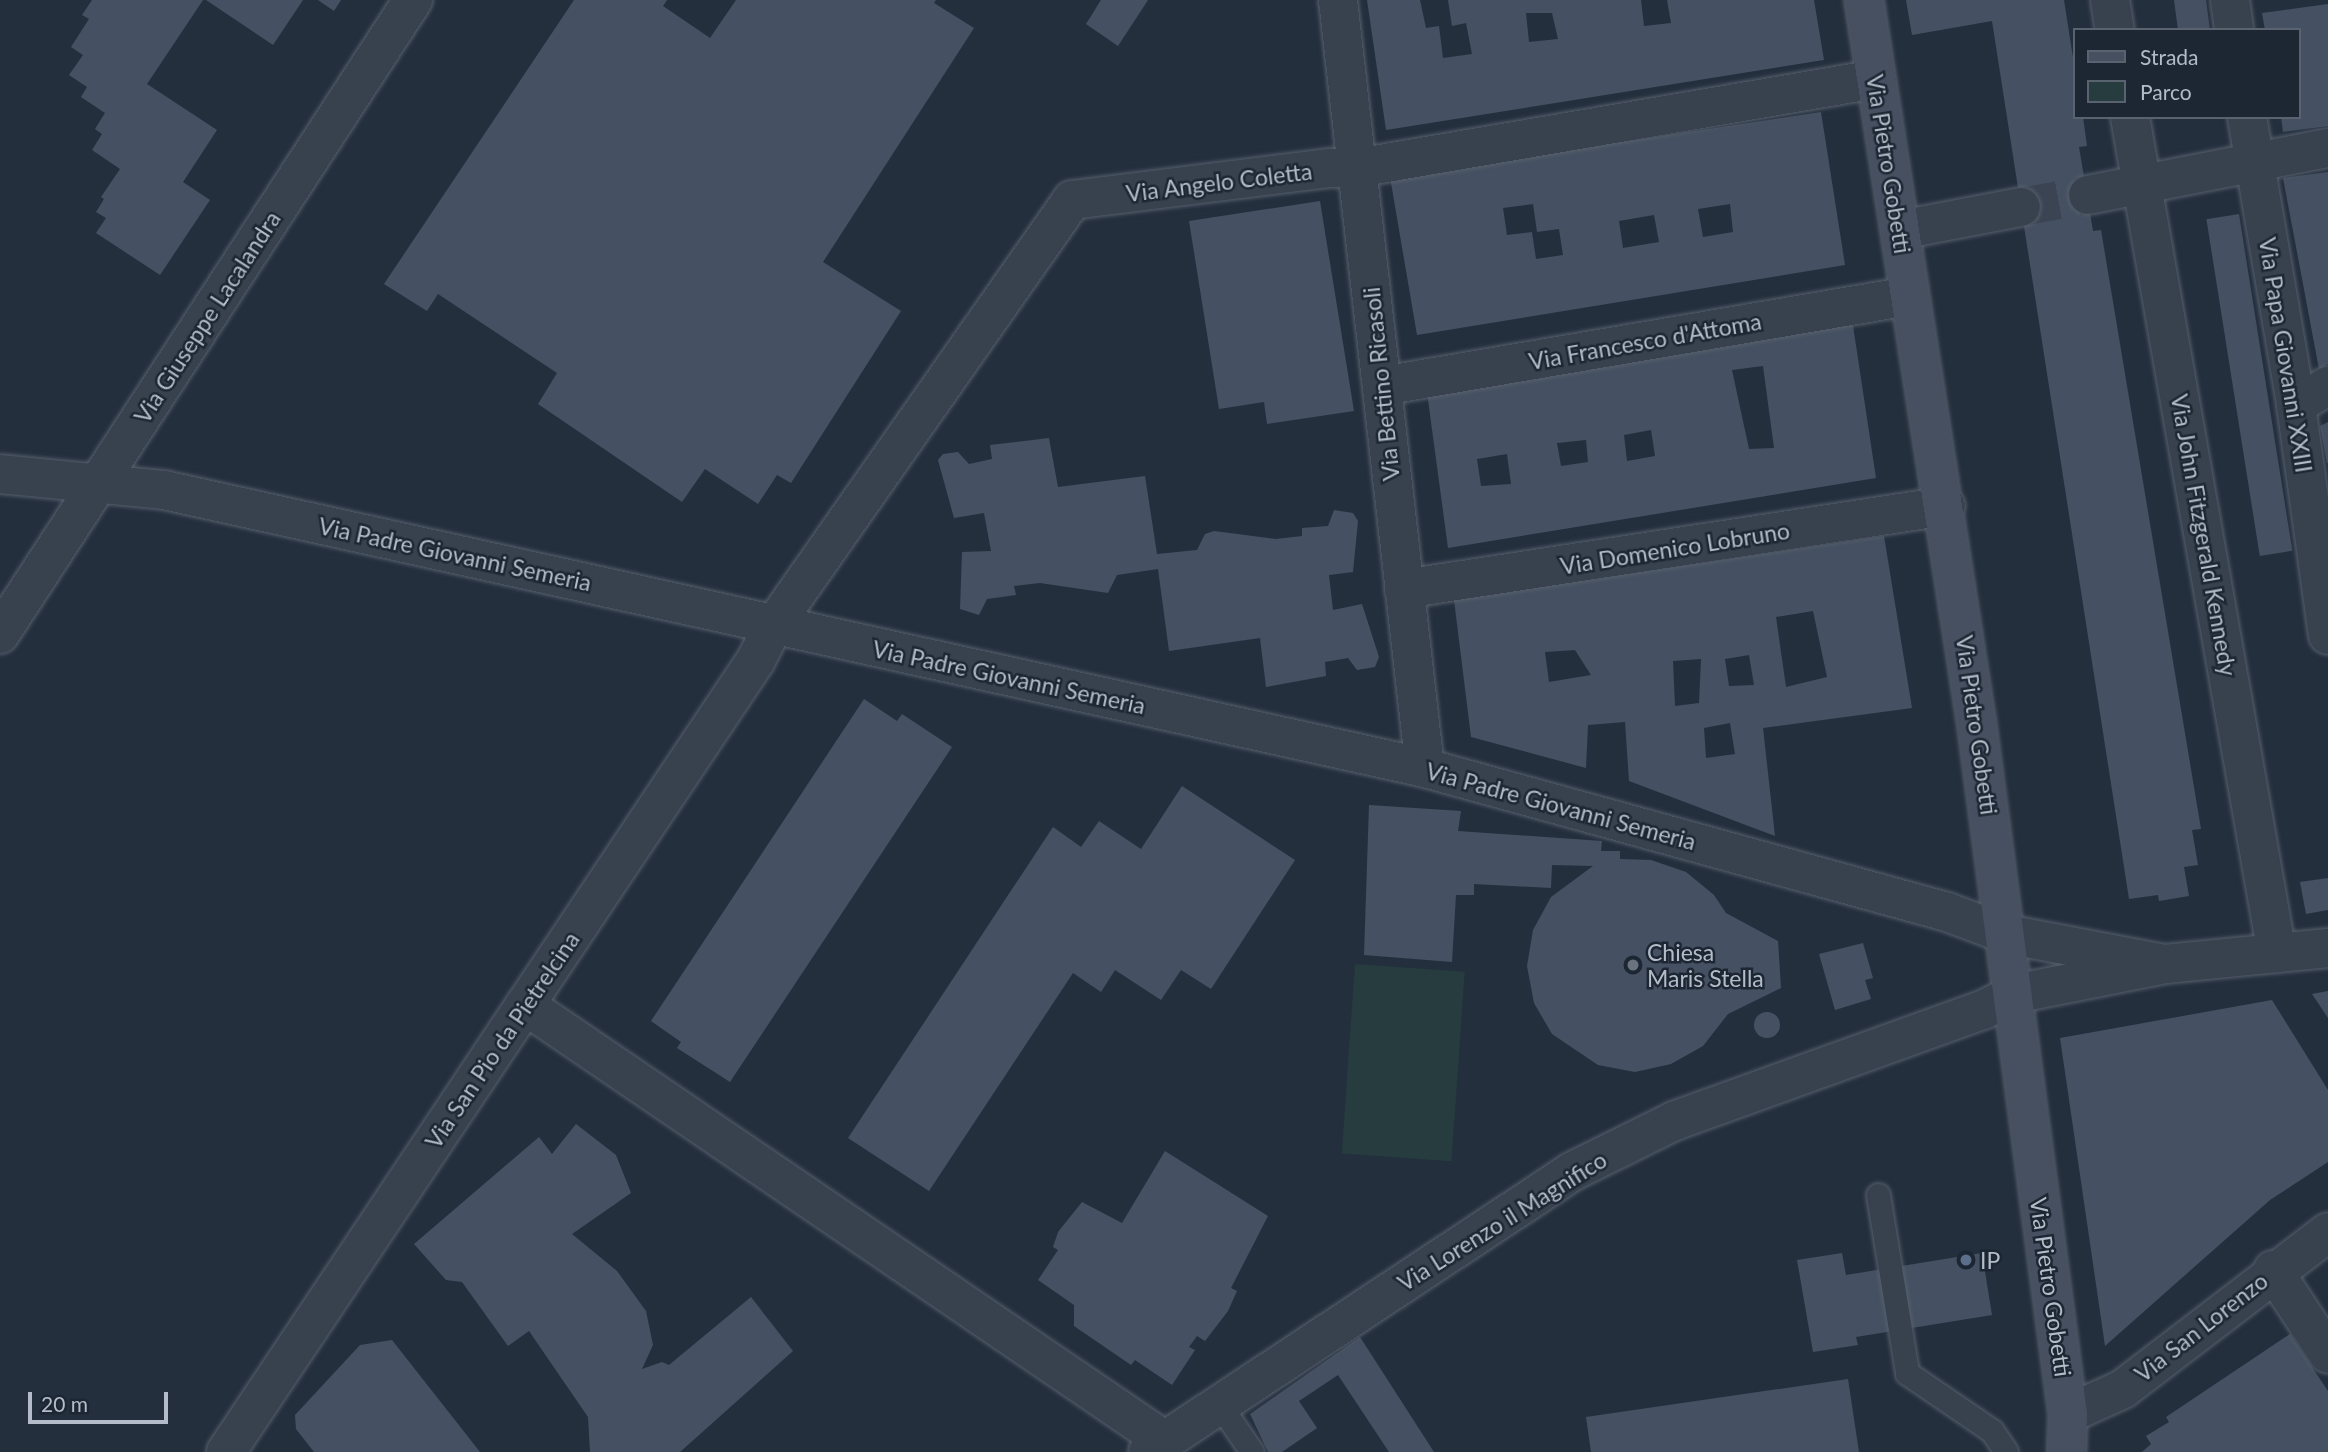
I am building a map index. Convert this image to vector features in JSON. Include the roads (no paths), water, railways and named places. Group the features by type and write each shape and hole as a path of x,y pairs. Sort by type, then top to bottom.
{"street":[{"name":"Via Giuseppe Lacalandra","path":"0,634 413,0"},
{"name":"Via Bettino Ricasoli","path":"1338,0 1425,768"},
{"name":"Via Pietro Gobetti","path":"1864,0 1909,296 1946,506 2006,934 2068,1414 2067,1452"},
{"path":"2110,0 2115,28"},
{"path":"2230,0 2234,28"},
{"name":"Via Angelo Coletta","path":"774,625 1072,200 1330,168 1357,168 1876,79"},
{"name":"Via John Fitzgerald Kennedy","path":"2130,119 2277,953"},
{"name":"Via Papa Giovanni XXIII","path":"2247,119 2253,160 2312,395 2328,629"},
{"path":"2088,195 2253,160 2328,148"},
{"path":"1900,230 2021,207"},
{"name":"Via Francesco d'Attoma","path":"1382,386 1909,296"},
{"name":"Via Padre Giovanni Semeria","path":"0,474 164,490 1425,768 1947,912 2006,934"},
{"name":"Via Domenico Lobruno","path":"1404,589 1946,506"},
{"name":"Via San Pio da Pietrelcina","path":"226,1452 756,660 774,625"},
{"name":"Via Lorenzo il Magnifico","path":"2006,934 2165,964"},
{"name":"Via Lorenzo il Magnifico","path":"1157,1447 1573,1171 1674,1121 1983,1010 2014,994 2165,964 2328,948"},
{"path":"525,1005 1157,1447"},
{"name":"Via San Lorenzo","path":"2068,1414 2123,1389 2273,1270 2328,1232"},
{"path":"2273,1270 2328,1354"}],"lane":[{"path":"1878,1195 1907,1373 1992,1432 2006,1452"},
{"path":"1220,1404 1252,1452"}],"tunnel":[{"path":"2021,207 2088,195"}],"place":[{"name":"Chiesa Maris Stella","path":"1633,965"},
{"name":"IP","path":"1966,1260"}]}
